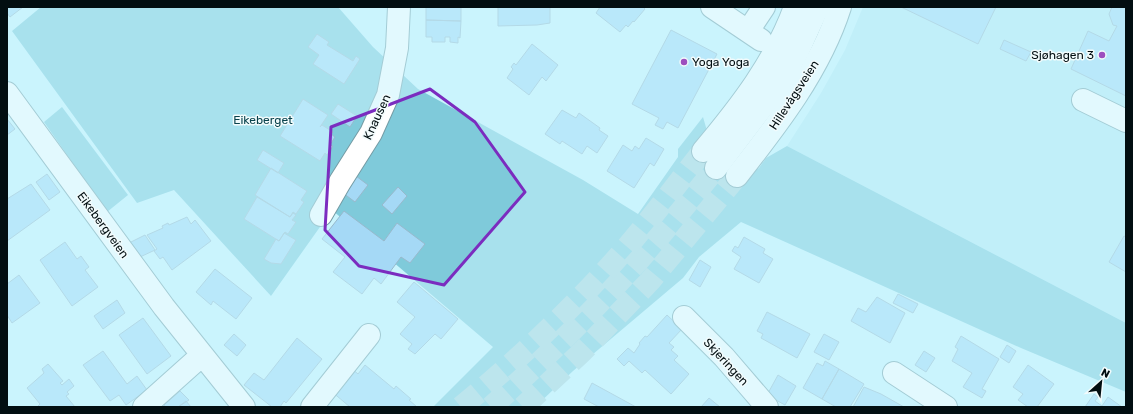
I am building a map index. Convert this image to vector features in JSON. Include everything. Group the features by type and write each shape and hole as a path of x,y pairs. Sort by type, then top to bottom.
{"street":[{"name":"Knausen","path":"321,215 371,133 388,95 397,48 399,7"},
{"path":"712,7 755,35 764,7"},
{"name":"Hillevågsveien","path":"795,7 778,46 710,159 780,85 798,51 818,7"},
{"name":"Hillevågsveien","path":"737,176 765,140 795,96 818,57 840,7"},
{"name":"Eikebergveien","path":"7,94 201,356 244,407"},
{"path":"1126,104 1087,94 1126,121"},
{"name":"Skjeringen","path":"684,317 724,357 767,407"},
{"path":"312,407 369,335"},
{"path":"144,407 201,356"},
{"path":"894,373 946,407"}],"highlighted area":[{"path":"430,89 475,122 525,192 444,285 359,266 325,230 331,127"}],"shaded area":[{"path":"863,7 1126,7 1126,323 787,146 821,93 845,50"}],"green space":[{"name":"Eikeberget","path":"41,7 338,7 373,47 418,89 583,180 638,214 678,157 678,149 703,117 718,169 727,174 749,174 759,168 766,158 787,146 1126,323 1126,392 1021,348 741,222 699,257 683,278 573,371 535,407 433,407 493,347 332,210 271,296 174,190 137,203 12,31"},
{"path":"62,107 128,195 107,212 44,122"}],"building":[{"path":"7,7 23,7 10,17 7,13"},
{"path":"426,7 461,7 461,21 426,20"},
{"path":"498,7 550,7 550,23 537,25 498,26"},
{"path":"600,7 643,7 645,9 634,22 633,21 628,27 626,25 620,32 596,13"},
{"path":"901,7 996,7 978,44"},
{"name":"Sjøhagen 3","path":"1112,7 1126,7 1126,96 1071,69 1088,31 1109,41 1117,26 1113,25 1109,14"},
{"path":"426,20 461,21 460,38 458,37 458,43 450,42 450,37 445,37 445,42 432,42 432,37 426,37"},
{"path":"671,30 717,54 678,128 667,122 663,129 655,125 659,118 632,104"},
{"path":"317,34 329,42 327,45 353,61 356,56 360,59 344,84 313,64 319,55 308,47"},
{"path":"1004,40 1031,52 1026,61 1000,49"},
{"path":"532,44 558,65 546,81 542,77 529,95 507,78 513,69 511,67 514,63 516,65"},
{"path":"303,99 328,115 320,127 322,125 333,132 331,134 335,137 330,145 333,146 327,155 325,153 320,161 280,136"},
{"path":"338,104 357,116 350,127 331,114"},
{"path":"562,110 576,118 579,113 600,128 599,130 608,136 597,153 587,146 582,154 562,141 560,144 545,134"},
{"path":"7,119 15,129 7,135"},
{"path":"646,138 664,149 654,166 650,163 634,188 607,171 623,145 632,151 635,146 639,149"},
{"path":"263,150 284,163 278,173 257,160"},
{"path":"271,168 307,191 301,200 304,202 296,214 293,212 290,217 255,195"},
{"path":"352,173 368,185 355,202 339,190"},
{"path":"47,174 60,192 49,200 36,182"},
{"path":"31,184 50,210 7,241 7,199"},
{"path":"398,187 407,196 392,214 382,205"},
{"path":"257,197 290,217 293,213 296,215 292,220 296,222 288,234 285,232 279,241 244,219"},
{"path":"344,211 384,241 397,223 425,244 410,263 401,257 381,284 374,278 362,294 333,272 345,257 322,239"},
{"path":"187,217 191,224 195,220 211,241 172,270 163,257 160,259 154,251 157,249 147,235 163,228 162,226 168,223 169,225"},
{"path":"284,233 296,240 281,264 271,263 264,259 276,239 279,241"},
{"path":"145,235 155,250 140,257 129,243"},
{"path":"1124,236 1126,237 1126,272 1109,262"},
{"path":"744,237 765,249 763,253 773,259 759,283 734,269 741,257 732,251 735,246 738,248"},
{"path":"65,242 77,259 81,256 89,267 85,270 98,287 72,306 40,260"},
{"path":"700,260 711,267 700,287 689,280"},
{"path":"215,269 252,298 236,319 213,301 211,305 196,292"},
{"path":"19,275 40,303 12,323 7,315 7,284"},
{"path":"414,282 458,319 441,339 435,334 415,354 408,349 412,344 400,334 415,317 397,302"},
{"path":"898,294 918,304 913,313 893,303"},
{"path":"877,297 905,313 890,343 851,321 858,308 866,312"},
{"path":"117,300 125,313 103,329 94,316"},
{"path":"767,312 810,334 797,358 761,338 763,334 757,331"},
{"path":"667,315 682,329 669,343 674,347 671,350 678,356 674,360 689,374 671,394 645,370 642,373 629,361 624,366 617,359 628,348 634,353 640,344 639,343 645,336 647,337"},
{"path":"143,318 171,356 147,374 119,335"},
{"path":"234,334 246,345 237,356 224,345"},
{"path":"824,334 839,342 829,360 814,352"},
{"path":"961,336 999,359 982,389 986,391 982,398 963,387 972,373 952,361 958,349 955,347"},
{"path":"297,338 322,359 286,403 284,401 280,407 272,407 244,385 254,373 264,380"},
{"path":"1007,345 1016,351 1009,363 1000,357"},
{"path":"103,351 127,384 137,376 147,390 126,405 119,395 110,401 83,365"},
{"path":"924,351 935,358 926,372 915,365"},
{"path":"825,361 839,369 822,399 803,388 817,363 823,366"},
{"path":"48,364 63,381 60,383 62,385 69,379 74,386 67,392 69,394 66,396 75,407 37,407 40,404 27,388 44,373 42,369"},
{"path":"365,365 394,389 396,386 411,399 409,400 417,407 350,407 331,391 350,367 358,374"},
{"path":"1028,365 1054,384 1037,407 1028,407 1018,400 1023,394 1013,387"},
{"path":"839,369 864,384 850,407 836,407 822,399"},
{"path":"778,375 796,386 785,405 767,395"},
{"path":"592,383 636,407 599,407 584,399"},
{"path":"864,387 881,394 904,407 853,407"},
{"path":"180,391 189,400 178,407 166,407 164,405"},
{"path":"1094,394 1098,397 1095,401 1102,406 1108,397 1122,407 1085,407"},
{"path":"709,398 720,407 701,407"},
{"path":"186,401 191,407 178,407"}],"tunnel":[{"path":"461,407 539,339 594,284 658,209 703,151"},
{"path":"491,407 554,348 615,286 654,243 716,168"},
{"path":"523,407 583,351 650,281 737,176"}],"place":[{"name":"Sjøhagen 3","path":"1102,55"},
{"name":"Yoga Yoga","path":"684,62"}]}
